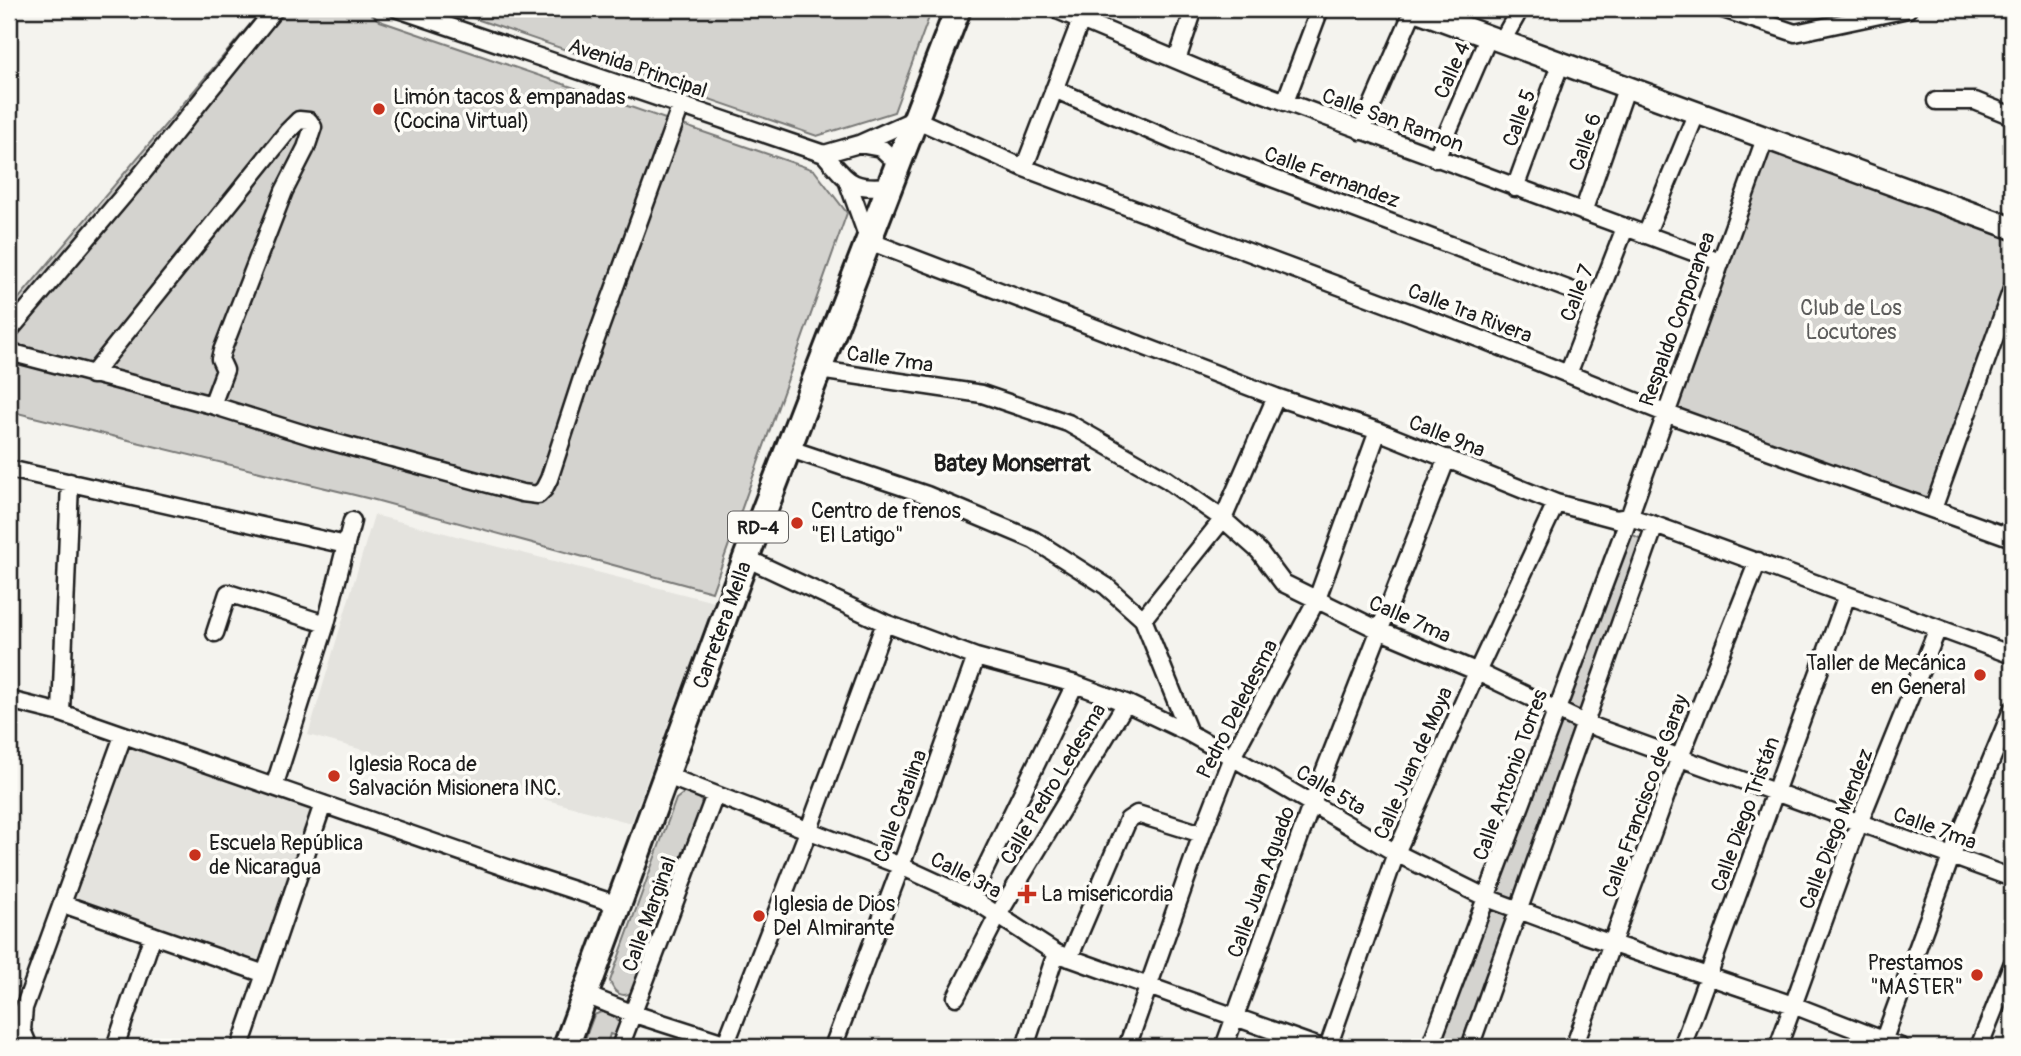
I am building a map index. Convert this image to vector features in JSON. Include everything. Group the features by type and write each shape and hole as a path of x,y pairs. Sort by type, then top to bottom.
{"main road":[{"name":"Carretera Mella","path":"566,1047 746,558 958,9"}],"street":[{"path":"9,331 140,176 275,9"},
{"name":"Avenida Principal","path":"398,9 824,154"},
{"name":"Calle San Ramon","path":"1055,9 1177,60 1361,131 1720,262"},
{"path":"1177,60 1194,9"},
{"path":"1285,102 1320,9"},
{"path":"1361,131 1413,9 2012,228"},
{"name":"Calle 4","path":"1436,159 1496,39 1520,9"},
{"path":"1723,9 1795,33 1908,9"},
{"path":"1024,168 1081,20"},
{"name":"Calle 5","path":"1515,188 1562,62"},
{"name":"Calle 6","path":"1583,212 1627,86"},
{"name":"Calle Fernandez","path":"1054,89 1176,142 1597,300"},
{"path":"1936,101 1975,101 2012,116"},
{"path":"9,349 17,354 212,405 311,436 538,495 549,479 584,373 681,105"},
{"path":"1646,235 1697,111"},
{"path":"92,375 287,132 299,120 309,121 313,127 306,148 284,191 222,351 220,359 225,370 212,405"},
{"path":"859,144 881,148 894,175 857,187 847,180 824,154 859,144 915,120"},
{"name":"Calle 1ra Rivera","path":"915,120 1024,168 1461,331 1665,414 2012,538"},
{"name":"Respaldo Corporanea","path":"1629,517 1766,136"},
{"path":"847,180 869,241"},
{"name":"Calle 7","path":"1568,374 1625,228"},
{"name":"Calle 9na","path":"869,241 1276,397 1447,458 1556,503 1616,519 1629,517 1655,525 2012,655"},
{"path":"1933,509 2012,289"},
{"name":"Calle 7ma","path":"819,370 982,394 1068,423 1166,479 1223,519 1259,551 1283,583 1381,631 1477,672 1584,723 2012,878"},
{"path":"1143,619 1223,519 1276,397"},
{"name":"Pedro Deledesma","path":"1127,1047 1232,757 1317,600 1378,432"},
{"path":"790,449 927,495 1034,541 1105,586 1143,619 1188,733"},
{"name":"Calle Juan Aguado","path":"1224,1047 1312,803 1447,458"},
{"path":"9,469 346,545"},
{"path":"61,713 71,482"},
{"name":"Calle Juan de Moya","path":"1328,1047 1396,853 1556,503"},
{"name":"Calle Antonio Torres","path":"1430,1047 1629,517"},
{"path":"275,787 326,624 352,521"},
{"path":"1471,1047 1517,910 1655,525"},
{"name":"Calle 5ta","path":"746,558 885,623 976,657 1075,684 1126,703 1232,757 1396,853 1487,898 1613,945 1793,1005 1882,1044 1901,1047"},
{"name":"Calle Francisco de Garay","path":"1574,1047 1680,757 1758,561"},
{"path":"215,633 228,593 326,624"},
{"name":"Calle Diego Tristán","path":"1682,1047 1847,595"},
{"path":"586,995 634,1014 731,1045 885,623"},
{"name":"Calle Diego Mendez","path":"1778,1047 1859,823 1938,628"},
{"name":"Calle Catalina","path":"833,1047 976,657"},
{"path":"971,898 1075,684"},
{"path":"9,700 61,713 620,905"},
{"name":"Calle Pedro Ledesma","path":"956,997 998,915 1126,703"},
{"path":"1882,1044 1951,857 2012,710"},
{"path":"29,1047 22,1030 24,1009 122,736"},
{"name":"Calle 3ra","path":"667,776 901,866 971,898 1063,956 1319,1047"},
{"name":"Calle Marginal","path":"620,1047 715,794"},
{"path":"240,1047 323,804"},
{"path":"1025,1047 1063,956 1129,820 1138,814 1202,834"},
{"path":"63,904 265,974"},
{"path":"115,1047 153,935"},
{"path":"1979,1047 2012,965"}],"shaded area":[{"path":"374,515 714,602 631,823 308,735"},
{"name":"Escuela República de Nicaragua","path":"123,736 323,804 265,974 69,906"}],"green space":[{"path":"263,9 365,9 380,21 814,170 847,213 712,592 375,500 9,411 9,310"},
{"path":"447,9 932,9 894,112 817,136"},
{"name":"Club de Los Locutores","path":"1771,144 2012,234 2012,271 1930,501 1674,410"},
{"path":"1624,531 1644,540 1460,1047 1430,1047"},
{"path":"684,793 695,793 703,808 634,991 626,995 619,994 610,981 676,799"},
{"path":"601,1012 616,1019 620,1025 620,1033 616,1036 610,1034 606,1047 582,1047 594,1015"}],"place":[{"name":"Limón tacos & empanadas (Cocina Virtual)","path":"379,109"},
{"name":"Centro de frenos \"El Latigo\"","path":"797,523"},
{"name":"Taller de Mecánica en General","path":"1980,675"},
{"name":"Iglesia Roca de Salvación Misionera INC.","path":"334,776"},
{"name":"Escuela República de Nicaragua","path":"195,855"},
{"name":"La misericordia","path":"1027,894"},
{"name":"Iglesia de Dios Del Almirante","path":"759,916"},
{"name":"Prestamos \"MASTER\"","path":"1977,975"}],"district":[{"name":"Batey Monserrat","path":"1012,463"}]}
